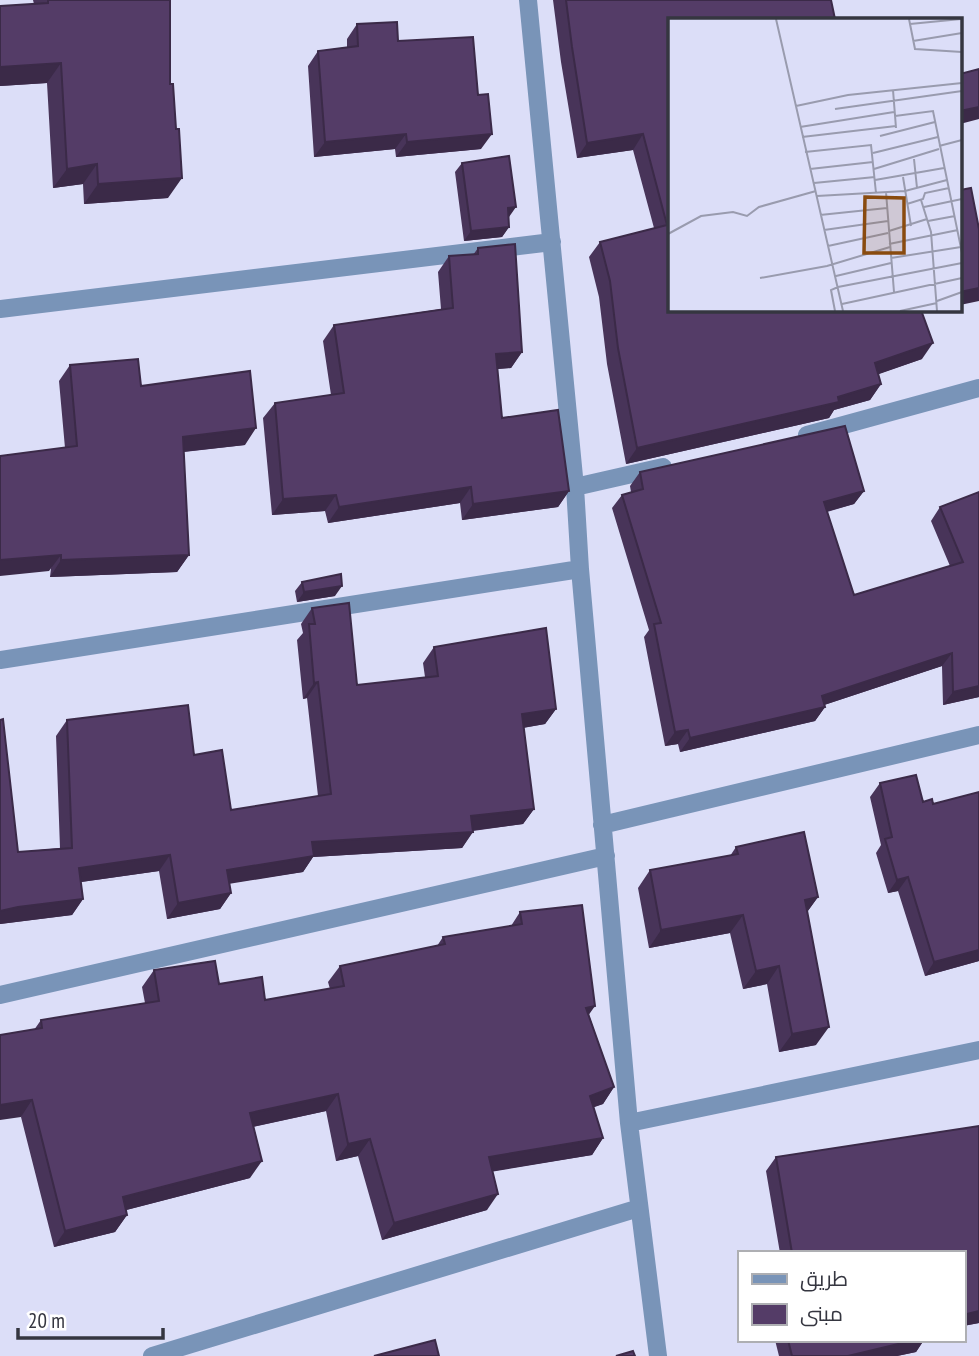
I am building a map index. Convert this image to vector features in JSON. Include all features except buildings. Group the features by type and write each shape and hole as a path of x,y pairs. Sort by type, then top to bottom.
{"street":[{"path":"528,0 575,487 629,1123 658,1356"},
{"path":"0,309 552,242"},
{"path":"784,440 979,388"},
{"path":"575,487 680,464"},
{"path":"0,660 580,569"},
{"path":"602,825 979,735"},
{"path":"0,995 606,856"},
{"path":"629,1123 979,1050"},
{"path":"152,1356 639,1208"}]}
